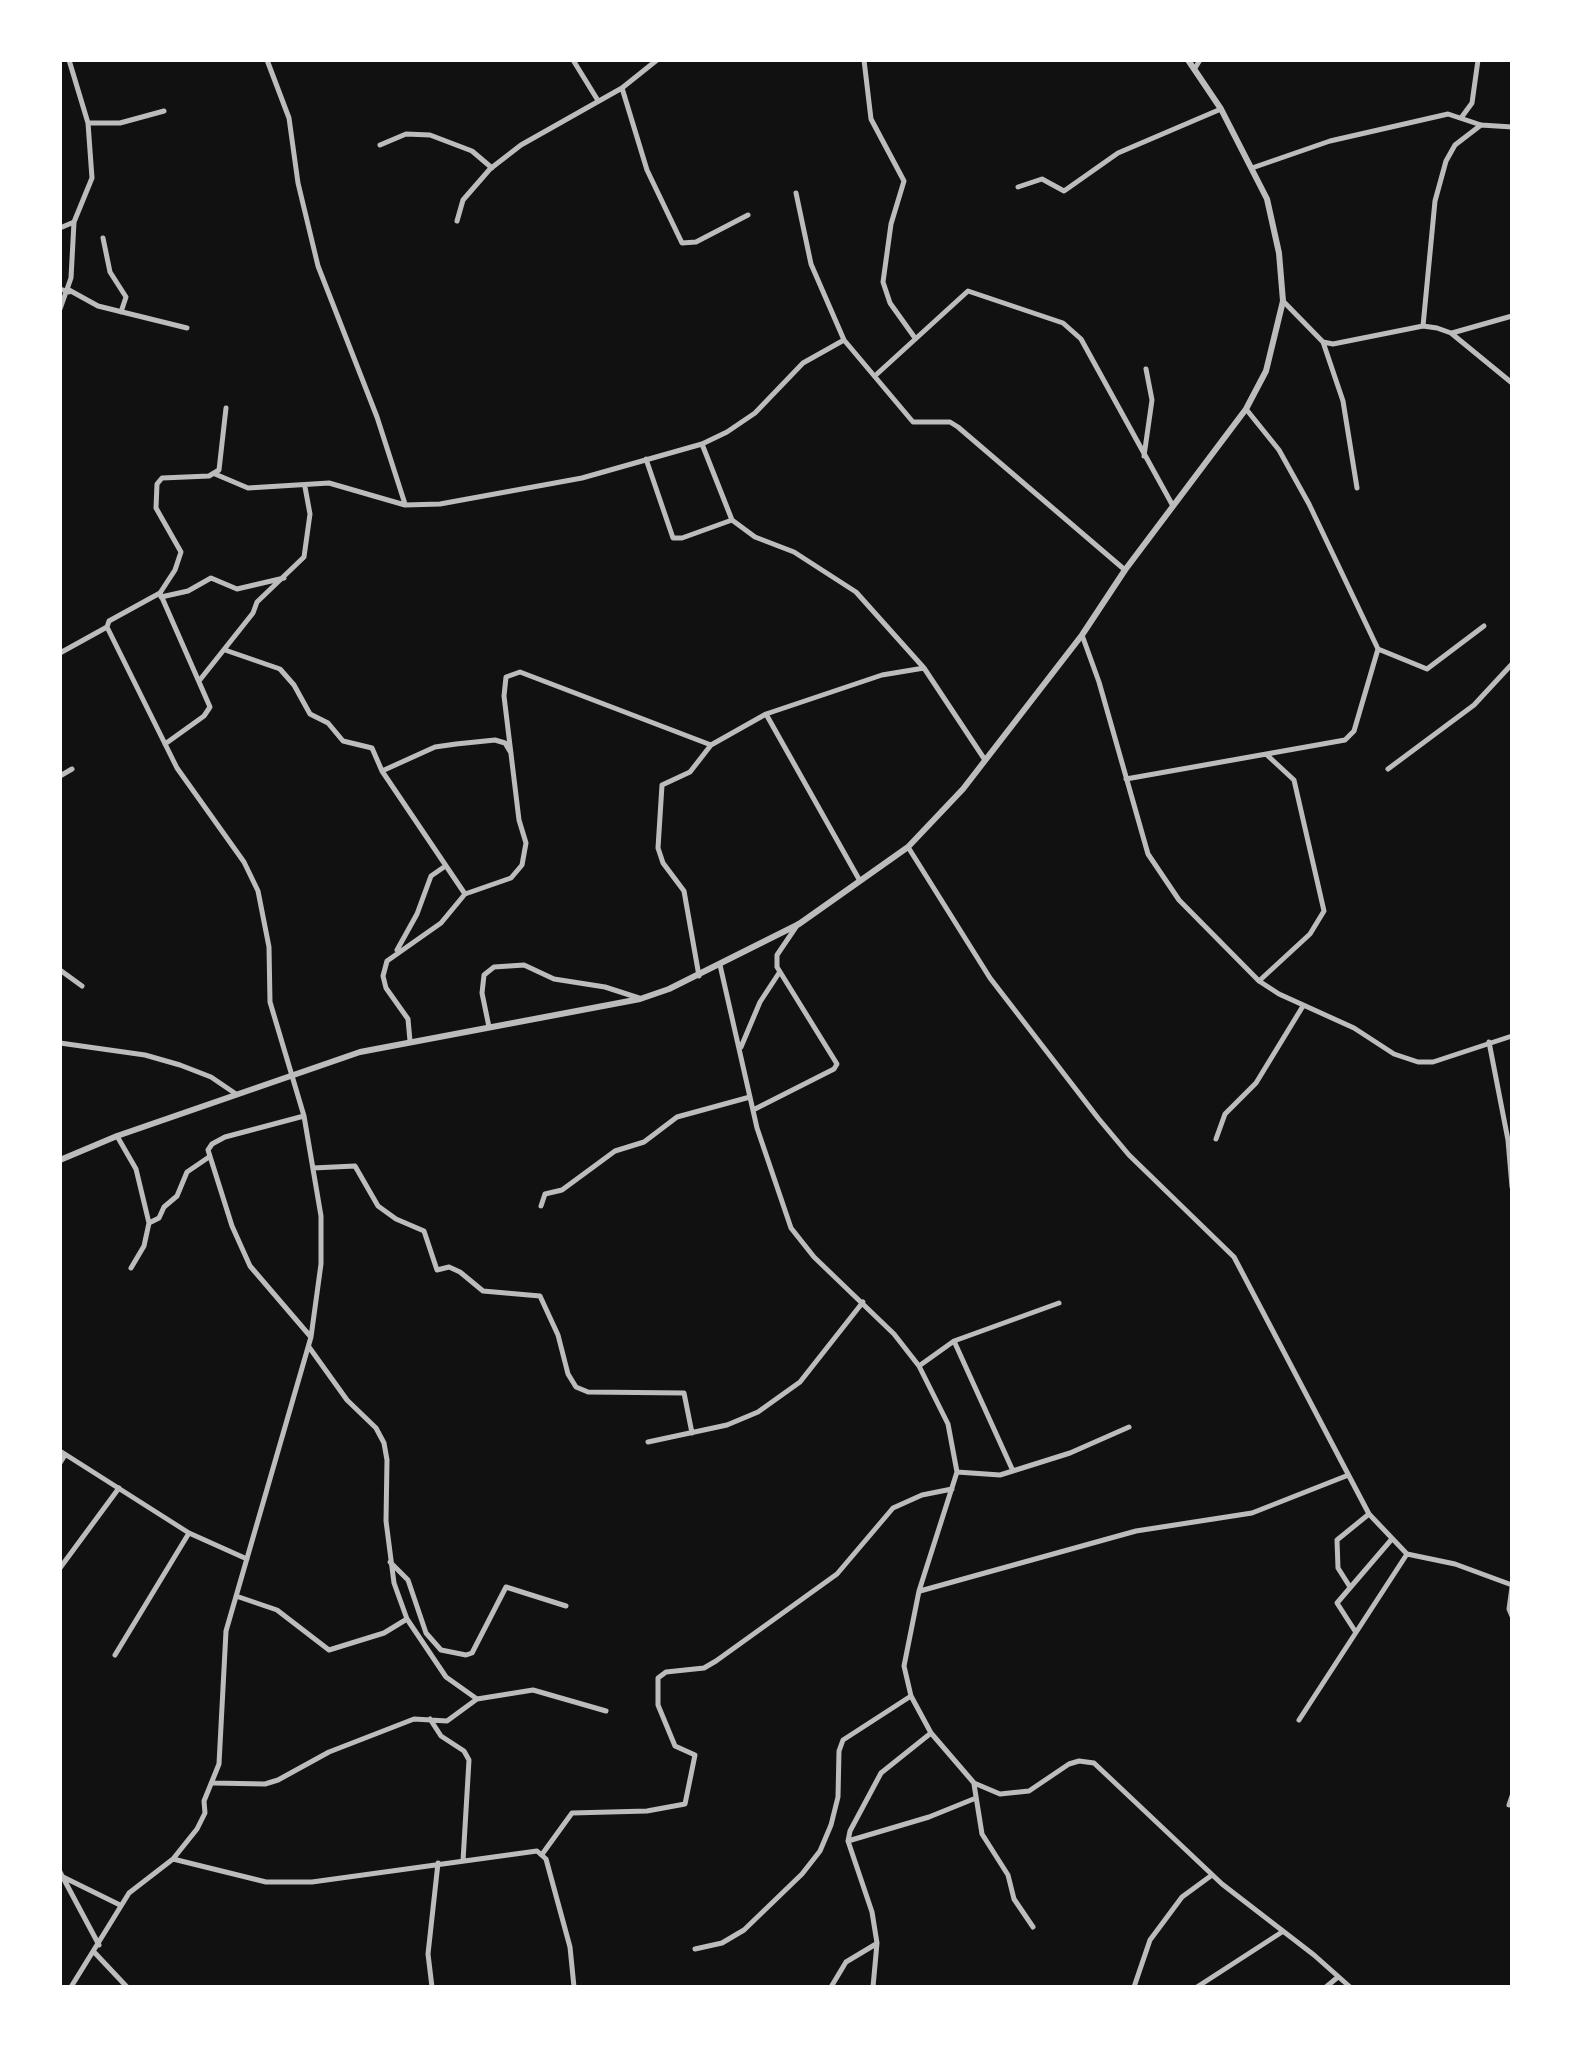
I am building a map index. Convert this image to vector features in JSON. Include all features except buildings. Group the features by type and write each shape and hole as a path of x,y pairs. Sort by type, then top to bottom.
{"street":[{"path":"60,309 69,291 74,222 92,178 88,123 69,60"},
{"path":"267,60 289,118 298,183 318,266 377,417 405,505"},
{"path":"573,60 597,99"},
{"path":"457,221 463,200 492,168 597,99 622,88 657,60"},
{"path":"864,60 871,119 904,181 891,224 883,282 890,303 915,338"},
{"path":"60,1160 117,1136 360,1052 640,999 699,976 799,924 908,847 985,760 1082,635 1125,570 1246,409 1266,371 1283,301 1279,253 1267,199 1221,109 1188,60"},
{"path":"1195,68 1200,60"},
{"path":"1461,118 1472,103 1478,60"},
{"path":"622,88 647,170 682,243 696,242 748,215"},
{"path":"1018,187 1042,179 1064,191 1118,153 1221,109"},
{"path":"88,123 120,123 164,111"},
{"path":"1252,168 1330,141 1402,122 1448,114 1481,125 1512,127"},
{"path":"1423,326 1435,201 1446,161 1455,145 1481,125"},
{"path":"380,145 406,134 430,135 472,151 492,168"},
{"path":"796,193 811,264 844,340 876,374 913,422 950,422 958,427 1125,570"},
{"path":"60,228 74,222"},
{"path":"103,238 110,272 126,297 121,312"},
{"path":"60,289 98,306 187,328"},
{"path":"876,374 968,291 1063,323 1081,339 1173,506"},
{"path":"1283,301 1323,342 1343,401 1357,488"},
{"path":"1451,333 1512,316"},
{"path":"1323,342 1333,344 1423,326 1451,333 1512,383"},
{"path":"161,595 181,552 156,508 157,484 169,476 215,474 248,488 305,487 329,483 405,505 440,504 582,478 702,444 755,413 803,363 844,340"},
{"path":"1144,457 1152,400 1146,369"},
{"path":"215,474 221,458 226,408"},
{"path":"1246,409 1279,450 1309,504 1378,649 1427,669 1484,626"},
{"path":"702,444 732,520 755,537 794,552 856,592 924,668 985,760"},
{"path":"646,459 673,538 682,538 732,520"},
{"path":"199,681 253,613 255,605 304,557 309,539 305,487"},
{"path":"60,653 107,627 109,621 161,595 188,591 211,578 237,589 285,578"},
{"path":"161,595 176,622 183,649 210,702 209,711 165,744"},
{"path":"71,1987 97,1950 120,1905 136,1885 173,1859 197,1829 205,1813 204,1801 214,1783 219,1764 226,1631 309,1346 321,1264 321,1216 313,1168 304,1116 270,1002 269,947 258,891 244,862 198,800 165,744 107,627"},
{"path":"1082,635 1126,779 1141,840 1163,881 1259,981 1303,1006 1354,1028 1394,1054 1418,1062 1433,1062 1512,1036"},
{"path":"1126,779 1267,755 1351,736 1378,649"},
{"path":"225,650 280,669 294,685 310,714 328,723 343,741 372,748 382,771 465,894"},
{"path":"1388,769 1474,705 1512,664"},
{"path":"699,976 684,891 663,863 658,848 662,785 690,772 711,745 766,714 882,675 924,668"},
{"path":"396,951 441,923 465,894 511,878 522,865 526,843 519,820 504,684 506,677 520,672 711,745"},
{"path":"766,714 860,881"},
{"path":"382,771 435,747 487,739 500,741 512,754"},
{"path":"1259,981 1310,934 1324,911 1294,780 1267,755"},
{"path":"60,776 72,769"},
{"path":"908,847 990,978 1098,1118 1129,1155 1234,1257 1346,1476 1369,1514 1407,1554 1455,1564 1512,1586 1512,1616"},
{"path":"410,1041 408,1019 386,988 383,967 417,914 431,876 444,867"},
{"path":"753,1110 834,1069 837,1064 779,973 777,955 799,924"},
{"path":"489,1027 483,984 484,975 494,967 524,965 554,979 605,987 640,999"},
{"path":"720,965 753,1110 797,1238 863,1302 919,1366 948,1424 957,1472 919,1591 904,1666 911,1696 931,1733 974,1783 1000,1794 1018,1794 1069,1764 1094,1763 1212,1875 1350,1987"},
{"path":"60,970 82,986"},
{"path":"741,1048 760,1002 779,973"},
{"path":"1216,1139 1225,1114 1256,1083 1303,1006"},
{"path":"1489,1042 1508,1140 1512,1187"},
{"path":"60,1043 145,1055 180,1065 211,1077 237,1095"},
{"path":"541,1206 545,1194 562,1190 615,1151 644,1142 677,1117 750,1097"},
{"path":"304,1116 225,1137 209,1147 209,1157 235,1236 250,1266 311,1337"},
{"path":"117,1136 139,1178 149,1223 144,1246 131,1268"},
{"path":"149,1223 159,1218 164,1207 177,1196 187,1172 209,1157"},
{"path":"313,1168 355,1166 378,1206 396,1219 424,1231 437,1270 449,1267 460,1272 483,1291 540,1296 558,1335 568,1374 576,1387 588,1392 684,1393 692,1433"},
{"path":"648,1442 737,1421 783,1396 806,1375 863,1302"},
{"path":"919,1366 954,1341 1059,1303"},
{"path":"954,1341 1013,1471"},
{"path":"309,1346 347,1400 376,1428 384,1443 390,1562 407,1619 446,1677 477,1699"},
{"path":"957,1472 994,1476 1070,1453 1129,1427"},
{"path":"60,1463 63,1453 189,1533 247,1559"},
{"path":"919,1591 1136,1531 1187,1520 1252,1513 1346,1476"},
{"path":"60,1568 119,1488"},
{"path":"543,1853 572,1813 647,1811 685,1804 695,1755 675,1746 658,1705 658,1678 666,1672 704,1668 716,1661 827,1582 893,1508 922,1495 953,1489"},
{"path":"1350,1587 1338,1568 1337,1540 1369,1514"},
{"path":"115,1655 189,1533"},
{"path":"1355,1631 1337,1605 1391,1540"},
{"path":"1299,1720 1407,1554"},
{"path":"390,1562 408,1580 426,1633 441,1650 466,1655 472,1653 506,1587 566,1606"},
{"path":"236,1596 277,1610 329,1650 384,1633 407,1619"},
{"path":"214,1783 265,1784 329,1752 414,1719 447,1721 477,1699 533,1690 606,1711"},
{"path":"695,1949 722,1943 744,1930 802,1874 820,1851 831,1825 838,1797 839,1751 843,1740 911,1696"},
{"path":"430,1718 441,1736 464,1751 469,1760 463,1861"},
{"path":"873,1987 877,1943 865,1885 848,1841 856,1814 881,1773 931,1733"},
{"path":"974,1783 982,1834 1008,1875 1014,1899 1033,1927"},
{"path":"1509,1805 1512,1796"},
{"path":"848,1841 929,1817 976,1798"},
{"path":"173,1859 266,1882 312,1882 438,1863 537,1851 543,1853"},
{"path":"543,1853 570,1947 574,1987"},
{"path":"432,1987 428,1954 438,1863"},
{"path":"61,1874 120,1905"},
{"path":"61,1874 97,1950 127,1987"},
{"path":"1134,1987 1150,1940 1182,1897 1212,1875"},
{"path":"1197,1987 1282,1932"},
{"path":"831,1987 846,1962 877,1943"},
{"path":"1326,1987 1338,1977"}]}
